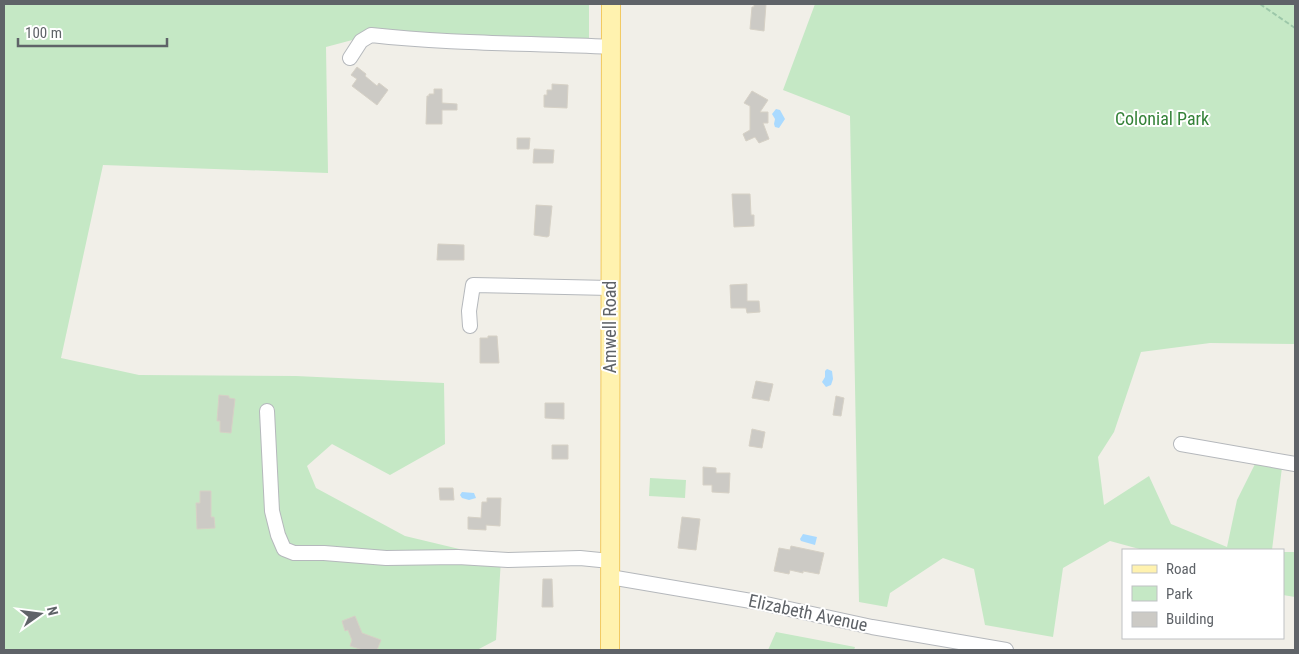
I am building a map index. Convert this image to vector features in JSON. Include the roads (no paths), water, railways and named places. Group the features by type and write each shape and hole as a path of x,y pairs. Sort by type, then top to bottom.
{"main road":[{"name":"Amwell Road","path":"610,650 611,4"}],"street":[{"path":"350,58 361,41 371,35 454,42 521,43 610,48"},
{"path":"470,326 469,311 473,285 610,288"},
{"name":"Elizabeth Avenue","path":"267,411 272,511 278,535 284,549 294,553 324,553 386,558 458,557 508,560 580,558 610,569 872,627 965,647 1006,650"},
{"path":"1181,444 1295,464"}],"water":[{"path":"776,109 780,110 785,119 779,128 775,127 775,119 772,114"},
{"path":"827,369 832,371 833,379 831,385 826,387 822,382"},
{"path":"462,492 474,493 476,498 469,500 462,498 460,495"},
{"path":"803,534 817,537 815,545 801,541 800,539"}],"park label":[{"name":"Colonial Park","path":"1162,119"}]}
